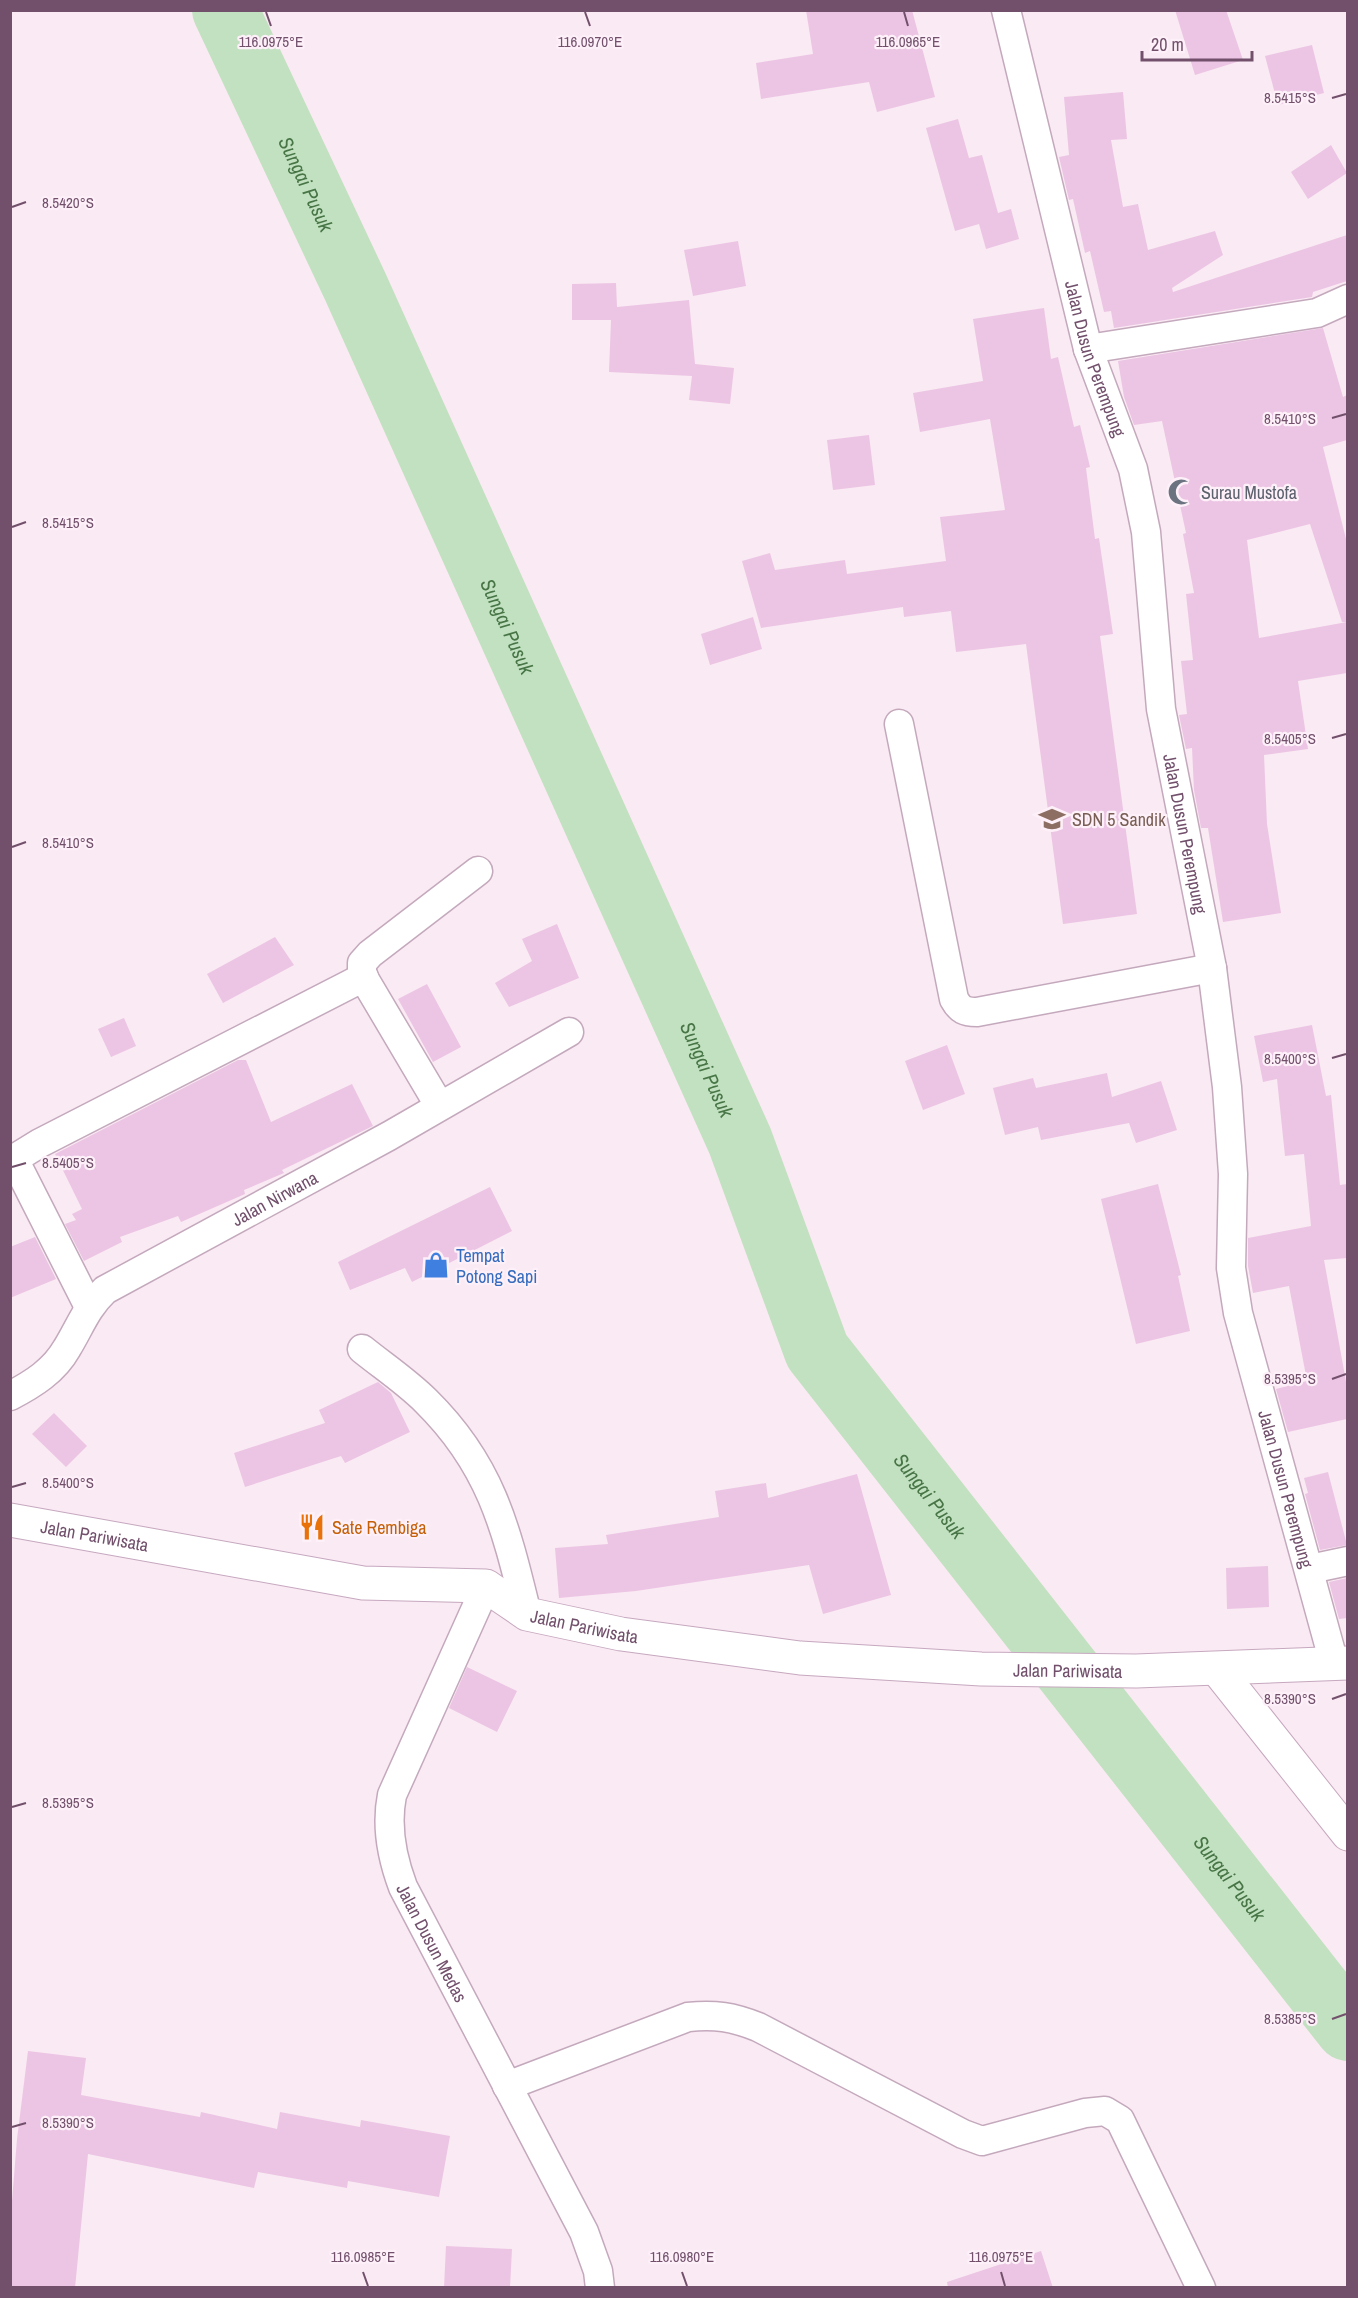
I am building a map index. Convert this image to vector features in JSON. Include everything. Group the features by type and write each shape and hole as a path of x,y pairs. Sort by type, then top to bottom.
{"main road":[{"name":"Jalan Pariwisata","path":"10,1520 363,1583 486,1586 527,1614 621,1634 710,1648 800,1658 981,1669 1136,1671 1341,1663"},
{"path":"1217,1669 1347,1834"}],"street":[{"name":"Jalan Dusun Perempung","path":"1006,10 1088,349 1133,469 1146,532 1161,709 1212,968 1231,1130 1231,1268 1237,1306 1310,1569 1341,1663"},
{"path":"1088,349 1317,313 1347,299"},
{"path":"899,724 954,999 958,1007 966,1012 977,1012 1212,968"},
{"path":"439,1105 364,977 362,968 367,956 478,871"},
{"path":"89,1307 12,1155 40,1143 364,977"},
{"name":"Jalan Nirwana","path":"10,1396 45,1375 57,1362 89,1307 105,1290 389,1136 439,1105 569,1032"},
{"path":"362,1349 426,1400 471,1456 504,1521 527,1614"},
{"path":"1310,1569 1347,1561"},
{"name":"Jalan Dusun Medas","path":"486,1586 392,1795 389,1810 393,1855 403,1887 584,2232 595,2261 600,2288"},
{"path":"507,2086 688,2017 711,2015 732,2017 758,2027 963,2134 982,2141 1085,2113 1105,2111 1120,2120 1201,2288"}],"building":[{"path":"806,10 912,10 935,97 877,112 869,82 761,99 756,63 813,54"},
{"path":"1175,10 1226,10 1243,60 1195,75"},
{"path":"1312,45 1324,93 1278,105 1265,56"},
{"path":"1123,92 1127,139 1111,140 1123,207 1138,204 1148,250 1215,231 1223,255 1172,288 1173,292 1347,235 1347,281 1313,292 1312,297 1114,328 1111,311 1104,312 1090,251 1085,253 1073,199 1069,200 1059,157 1069,155 1064,97"},
{"path":"958,119 969,158 982,155 998,213 1011,209 1019,239 986,249 979,224 955,231 926,128"},
{"path":"1331,145 1347,173 1308,199 1291,172"},
{"path":"738,241 746,286 693,296 684,250"},
{"path":"616,283 617,307 689,300 695,364 734,368 730,404 689,400 692,376 609,372 611,320 572,320 572,284"},
{"path":"1044,308 1051,359 1058,357 1074,427 1080,425 1090,467 1086,468 1095,539 1099,538 1113,634 1100,636 1137,914 1063,924 1026,644 956,652 951,611 904,617 903,607 761,628 742,561 770,553 775,570 845,560 847,574 946,561 940,517 1005,510 990,419 920,432 913,393 983,381 973,319"},
{"path":"1323,328 1343,397 1347,395 1347,440 1323,447 1347,543 1347,622 1347,673 1298,681 1308,749 1264,755 1267,824 1281,913 1223,922 1208,828 1201,828 1194,790 1192,748 1186,749 1179,715 1187,714 1181,661 1193,660 1186,594 1194,593 1183,534 1186,533 1162,421 1134,425 1124,397 1118,361","holes":["1310,524 1342,622 1347,622 1259,638 1247,540"]},
{"path":"869,435 875,485 833,490 827,440"},
{"path":"753,617 762,649 710,665 701,634"},
{"path":"557,924 579,978 509,1007 495,983 532,961 522,939"},
{"path":"275,937 294,965 223,1003 207,974"},
{"path":"427,984 461,1047 433,1062 398,999"},
{"path":"124,1018 136,1046 111,1057 98,1029"},
{"path":"1312,1025 1326,1096 1331,1095 1340,1185 1347,1184 1347,1258 1324,1260 1347,1387 1347,1419 1288,1432 1276,1389 1307,1381 1289,1286 1253,1293 1248,1266 1248,1238 1311,1226 1304,1154 1285,1156 1277,1079 1263,1082 1254,1036"},
{"path":"947,1045 965,1094 923,1110 905,1061"},
{"path":"238,1060 246,1060 271,1122 352,1084 373,1126 282,1170 284,1173 244,1190 245,1194 181,1222 178,1216 120,1237 122,1242 84,1261 65,1224 76,1220 72,1214 82,1209 55,1154"},
{"path":"1107,1073 1112,1097 1161,1081 1177,1130 1136,1143 1129,1123 1041,1140 1038,1127 1005,1135 993,1088 1033,1078 1036,1088"},
{"path":"1158,1184 1181,1275 1178,1276 1190,1331 1136,1344 1101,1199"},
{"path":"490,1187 512,1231 412,1282 405,1268 350,1290 338,1262"},
{"path":"35,1237 56,1279 10,1298 10,1247"},
{"path":"378,1382 391,1393 410,1432 345,1463 341,1456 245,1487 234,1453 325,1423 319,1410"},
{"path":"54,1413 87,1446 66,1467 32,1434"},
{"path":"1328,1472 1347,1545 1320,1550 1305,1494 1308,1493 1304,1478"},
{"path":"857,1474 891,1595 823,1614 809,1565 636,1591 559,1598 555,1548 608,1544 606,1535 719,1517 715,1491 766,1483 768,1498"},
{"path":"1268,1566 1269,1607 1227,1609 1226,1568"},
{"path":"1347,1578 1347,1618 1339,1619 1329,1582"},
{"path":"467,1667 517,1691 497,1732 449,1708"},
{"path":"28,2051 86,2058 81,2095 200,2117 201,2112 277,2129 280,2112 360,2127 361,2120 450,2136 439,2197 348,2181 347,2188 258,2172 254,2188 88,2154 75,2288 10,2288 10,2226 17,2139"},
{"path":"446,2246 512,2249 510,2288 444,2288"},
{"path":"1041,2251 1053,2288 948,2288 947,2282"}],"waterway":[{"name":"Sungai Pusuk","path":"225,10 355,286 740,1141 817,1351 1348,2028"}],"place":[{"name":"Surau Mustofa","path":"1181,492"},
{"name":"SDN 5 Sandik","path":"1052,819"},
{"name":"Tempat Potong Sapi","path":"436,1265"},
{"name":"Sate Rembiga","path":"312,1527"}]}
